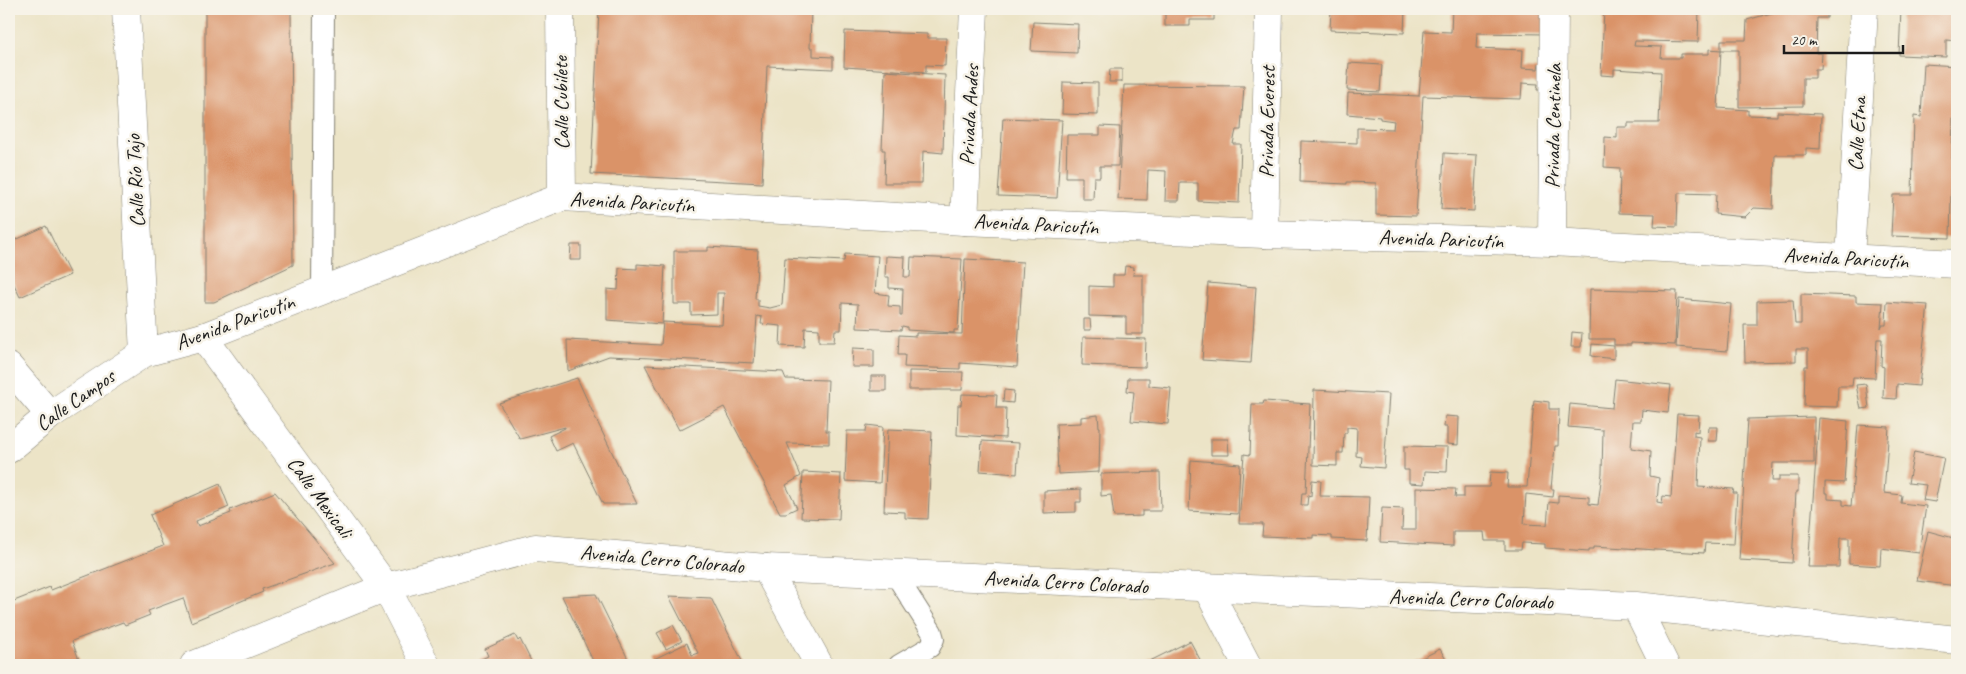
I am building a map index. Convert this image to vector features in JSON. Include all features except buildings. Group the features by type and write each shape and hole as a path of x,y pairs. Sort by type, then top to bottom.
{"street":[{"name":"Calle Río Tajo","path":"126,9 144,353"},
{"name":"Calle Cubilete","path":"560,9 562,198"},
{"name":"Privada Andes","path":"964,221 974,9"},
{"name":"Privada Everest","path":"1264,234 1269,9"},
{"name":"Privada Centinela","path":"1552,242 1554,9"},
{"name":"Calle Etna","path":"1850,259 1864,9"},
{"name":"Avenida Paricutín","path":"144,353 203,337 562,198 964,221 1264,234 1552,242 1957,264"},
{"name":"Calle Mexicali","path":"203,337 386,587 426,665"},
{"name":"Calle Campos","path":"9,449 50,415 144,353"},
{"path":"9,367 50,415"},
{"name":"Avenida Cerro Colorado","path":"194,665 386,587 535,548 766,568 1636,606 1957,640"},
{"path":"766,568 819,665"},
{"path":"1207,588 1247,665"},
{"path":"1636,606 1665,665"}],"lane":[{"path":"322,291 324,9"},
{"path":"896,574 932,632 934,639 930,647 899,665"}]}
